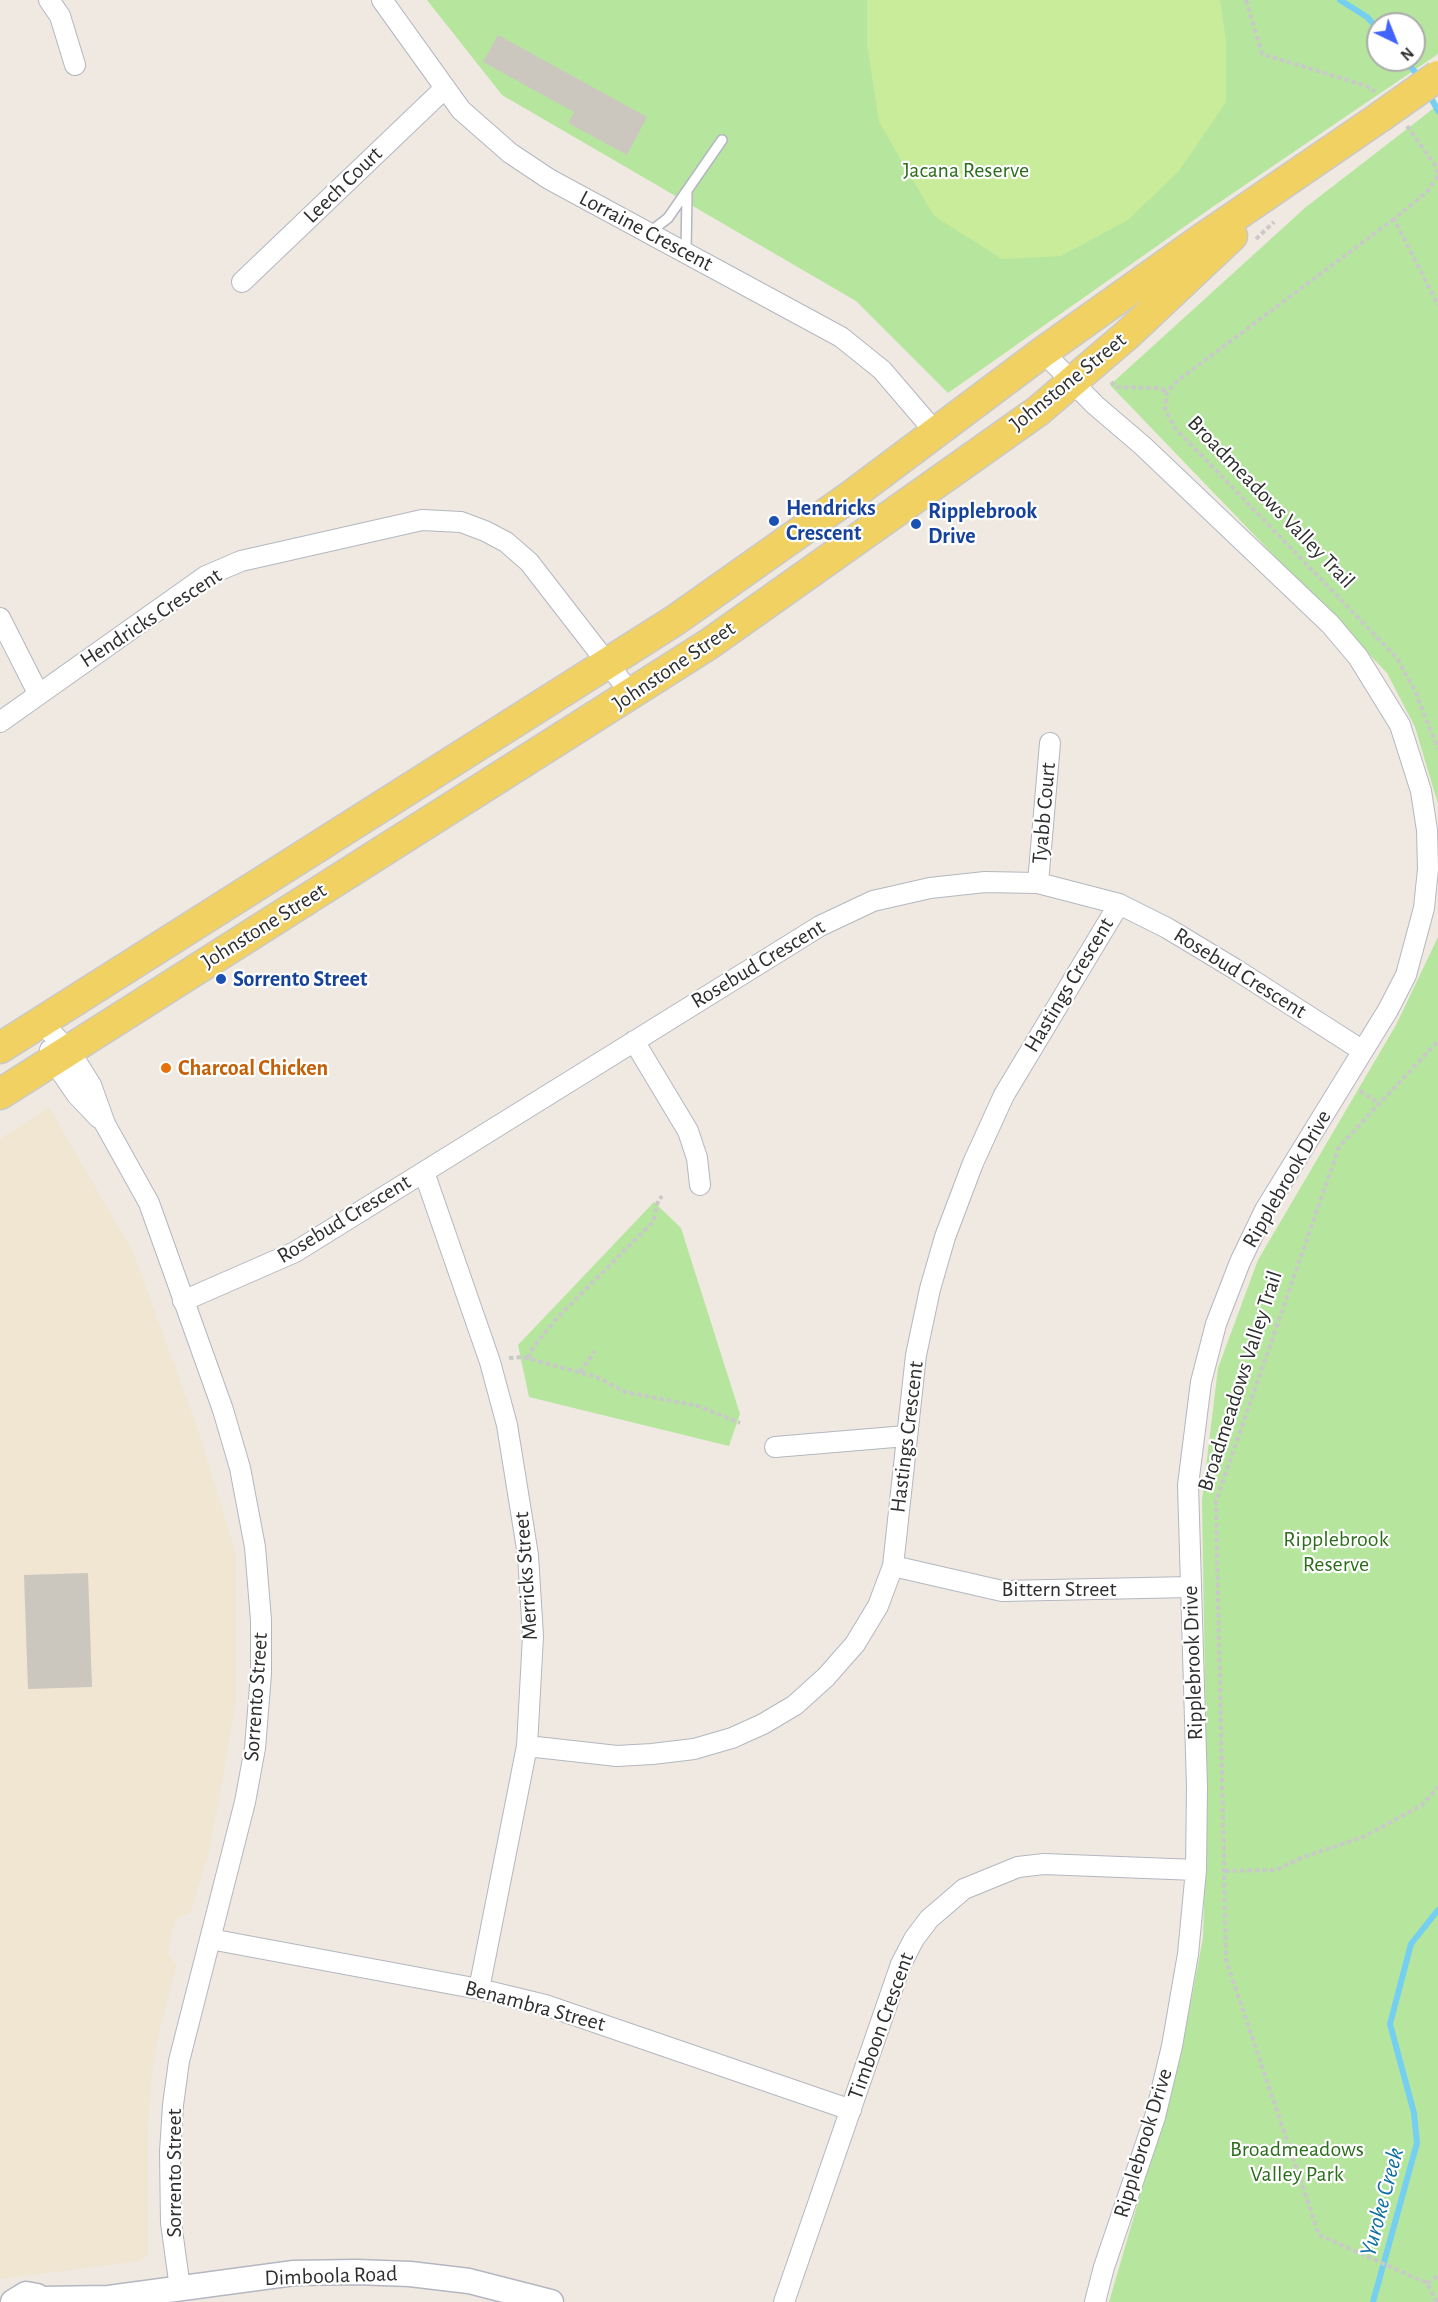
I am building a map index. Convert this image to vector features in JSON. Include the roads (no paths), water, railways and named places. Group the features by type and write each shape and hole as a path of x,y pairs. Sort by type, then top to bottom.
{"main road":[{"name":"Johnstone Street","path":"0,1048 607,664 771,553 1043,352 1438,76"},
{"name":"Johnstone Street","path":"0,1094 632,695 709,644 972,458 1038,411 1128,334 1300,173"}],"street":[{"path":"49,0 66,31 75,65"},
{"name":"Lorraine Crescent","path":"382,0 444,89 486,135 549,178 856,348 882,370 936,433"},
{"name":"Leech Court","path":"242,282 444,89"},
{"name":"Ripplebrook Drive","path":"1043,352 1071,382 1143,446 1330,624 1358,657 1400,725 1421,791 1427,830 1428,869 1424,908 1406,975 1364,1051 1265,1210 1240,1262 1216,1324 1201,1382 1191,1444 1188,1485 1197,1776 1196,1870 1185,1976 1172,2046 1155,2117 1104,2267 1095,2302"},
{"name":"Hendricks Crescent","path":"0,722 206,576 241,561 422,520 461,522 506,542 529,562 632,695"},
{"path":"0,618 38,693"},
{"name":"Tyabb Court","path":"1038,883 1050,743"},
{"name":"Rosebud Crescent","path":"183,1301 295,1252 820,926 873,901 930,888 985,882 1038,883 1119,904 1167,928 1364,1051"},
{"name":"Hastings Crescent","path":"527,1746 617,1756 694,1749 763,1724 795,1705 826,1677 855,1644 878,1606 893,1566 916,1355 930,1289 945,1238 973,1163 1004,1095 1119,904"},
{"name":"Sorrento Street","path":"40,1022 61,1055 91,1085 105,1124 149,1203 223,1410 240,1468 255,1547 261,1620 261,1674 255,1749 245,1802 179,2061 173,2105 170,2152 171,2223 180,2288"},
{"path":"634,1041 688,1131 697,1158 700,1185"},
{"name":"Merricks Street","path":"424,1172 490,1362 507,1425 528,1555 533,1636 527,1746 479,1989"},
{"path":"775,1447 906,1436"},
{"name":"Bittern Street","path":"893,1566 1002,1591 1191,1587"},
{"name":"Timboon Crescent","path":"784,2302 901,1964 914,1938 929,1920 964,1889 1018,1867 1044,1864 1196,1870"},
{"name":"Benambra Street","path":"210,1939 479,1989 578,2015 851,2110"},
{"name":"Ripplebrook Drive","path":"1085,2302 1104,2267"},
{"name":"Dimboola Road","path":"13,2302 26,2294 43,2301 103,2300 294,2273 400,2273 469,2281 551,2302"}],"lane":[{"path":"650,232 668,218 722,140"},
{"path":"686,252 687,193"}],"waterway":[{"name":"Yuroke Creek","path":"1340,0 1366,16"},
{"name":"Yuroke Creek","path":"1415,72 1420,78"},
{"name":"Yuroke Creek","path":"1428,92 1438,111"},
{"name":"Yuroke Creek","path":"1373,2302 1417,2143 1414,2113 1390,2024 1411,1944 1438,1910"}],"place":[{"name":"Hendricks Crescent","path":"774,521"},
{"name":"Ripplebrook Drive","path":"916,524"},
{"name":"Sorrento Street","path":"221,979"},
{"name":"Charcoal Chicken","path":"166,1068"}],"park label":[{"name":"Jacana Reserve","path":"966,170"},
{"name":"Ripplebrook Reserve","path":"1336,1552"},
{"name":"Broadmeadows Valley Park","path":"1297,2162"}]}
